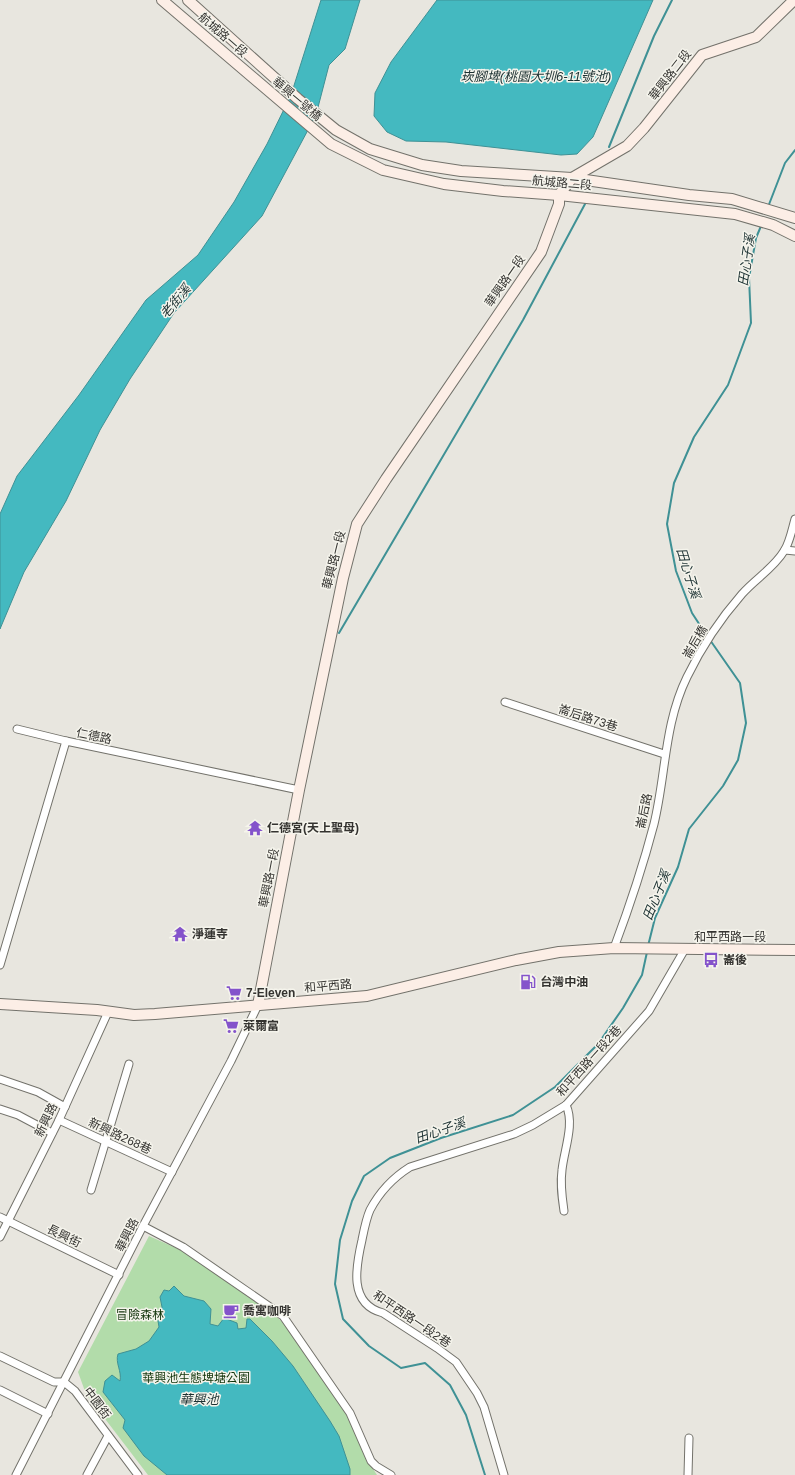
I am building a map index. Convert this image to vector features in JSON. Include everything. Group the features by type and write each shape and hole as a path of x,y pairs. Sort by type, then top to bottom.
{"street":[{"name":"航城路一段","path":"162,0 248,74"},
{"name":"航城路一段","path":"188,0 254,60"},
{"name":"華興路二段","path":"572,178 627,146 644,128 702,55 756,37 794,0"},
{"name":"華興一號橋","path":"254,60 336,130"},
{"name":"華興一號橋","path":"248,74 331,144"},
{"name":"航城路二段","path":"336,130 370,149 422,165 461,171 572,178 742,202 795,218"},
{"name":"航城路二段","path":"331,144 383,170 444,184 504,191 559,194 737,215 773,225 795,236"},
{"name":"華興路一段","path":"258,1005 299,790 343,578 357,524 541,252 559,204 559,194 572,178"},
{"path":"795,519 785,550 795,551"},
{"name":"崙后橋","path":"687,676 722,618 743,593 778,560 785,550"},
{"name":"崙后路","path":"614,948 654,824 664,754 676,705 687,676"},
{"name":"崙后路73巷","path":"505,702 664,754"},
{"path":"17,729 66,741"},
{"name":"仁德路","path":"0,965 66,741 299,790"},
{"name":"和平西路","path":"0,1004 51,1006 134,1015 367,996 516,960 559,952 614,948 630,949"},
{"name":"和平西路一段","path":"630,949 795,950"},
{"name":"和平西路一段2巷","path":"504,1475 484,1407 477,1393 456,1362 437,1348 364,1302 358,1289 356,1273 357,1260 370,1210 399,1174 410,1167 514,1134 533,1125 566,1105 649,1010 685,950"},
{"name":"華興路","path":"16,1475 172,1172 231,1061 258,1005"},
{"name":"新興路","path":"0,1237 59,1120 108,1012"},
{"path":"90,1190 129,1064"},
{"path":"0,1079 38,1092 64,1107"},
{"path":"564,1211 561,1184 568,1141 569,1112 566,1105"},
{"path":"0,1109 18,1115 52,1133"},
{"name":"新興路268巷","path":"59,1120 172,1172"},
{"name":"長興街","path":"0,1217 119,1275"},
{"path":"144,1226 183,1247 283,1316 350,1413 371,1461 376,1466 392,1475"},
{"path":"0,1356 54,1382 64,1382"},
{"name":"中園街","path":"64,1382 75,1391 138,1475"},
{"path":"0,1390 48,1414"},
{"path":"87,1475 108,1436"},
{"path":"688,1475 689,1438"}],"green space":[{"name":"華興池","path":"149,1236 185,1252 271,1312 287,1326 348,1412 366,1458 377,1475 148,1475 86,1394 78,1372"}],"water":[{"name":"老街溪","path":"321,0 360,0 345,49 329,65 316,115 262,216 174,313 130,379 100,430 66,501 24,572 0,629 0,514 17,476 79,395 146,300 198,255 234,202 267,144 291,95"},
{"name":"崁腳埤(桃園大圳6-11號池)","path":"437,0 653,0 593,137 577,154 561,155 446,142 406,141 387,132 374,116 375,93 391,62"},
{"name":"華興池","path":"174,1286 184,1296 204,1301 211,1309 210,1324 218,1326 224,1318 237,1323 238,1329 246,1328 247,1319 250,1319 272,1341 293,1366 339,1436 350,1469 350,1475 167,1475 144,1456 123,1428 125,1420 103,1392 105,1381 112,1375 120,1381 117,1361 118,1354 136,1349 149,1341 159,1327 158,1321 162,1307 160,1297 164,1290 169,1291"}],"waterway":[{"path":"609,147 654,36 672,0"},
{"name":"田心子溪","path":"768,207 785,163 795,150"},
{"path":"339,633 523,320 585,204"},
{"name":"田心子溪","path":"707,636 692,613 676,571 667,524 674,483 694,437 728,385 751,323 749,278 756,238 761,226"},
{"name":"田心子溪","path":"648,946 655,918 678,867 689,829 723,786 738,760 746,723 740,683 710,640"},
{"name":"田心子溪","path":"485,1475 466,1415 450,1385 425,1363 401,1368 369,1346 343,1319 335,1284 340,1240 352,1201 364,1176 390,1158 441,1138 513,1115 555,1087 598,1044 623,1008 642,975 647,952"}],"place":[{"name":"仁德宮(天上聖母)","path":"255,828"},
{"name":"淨蓮寺","path":"180,934"},
{"name":"崙後","path":"711,960"},
{"name":"台灣中油","path":"528,982"},
{"name":"7-Eleven","path":"234,993"},
{"name":"萊爾富","path":"231,1026"},
{"name":"喬寓咖啡","path":"231,1311"}],"park label":[{"name":"冒險森林","path":"140,1315"},
{"name":"華興池生態埤塘公園","path":"196,1378"}]}
